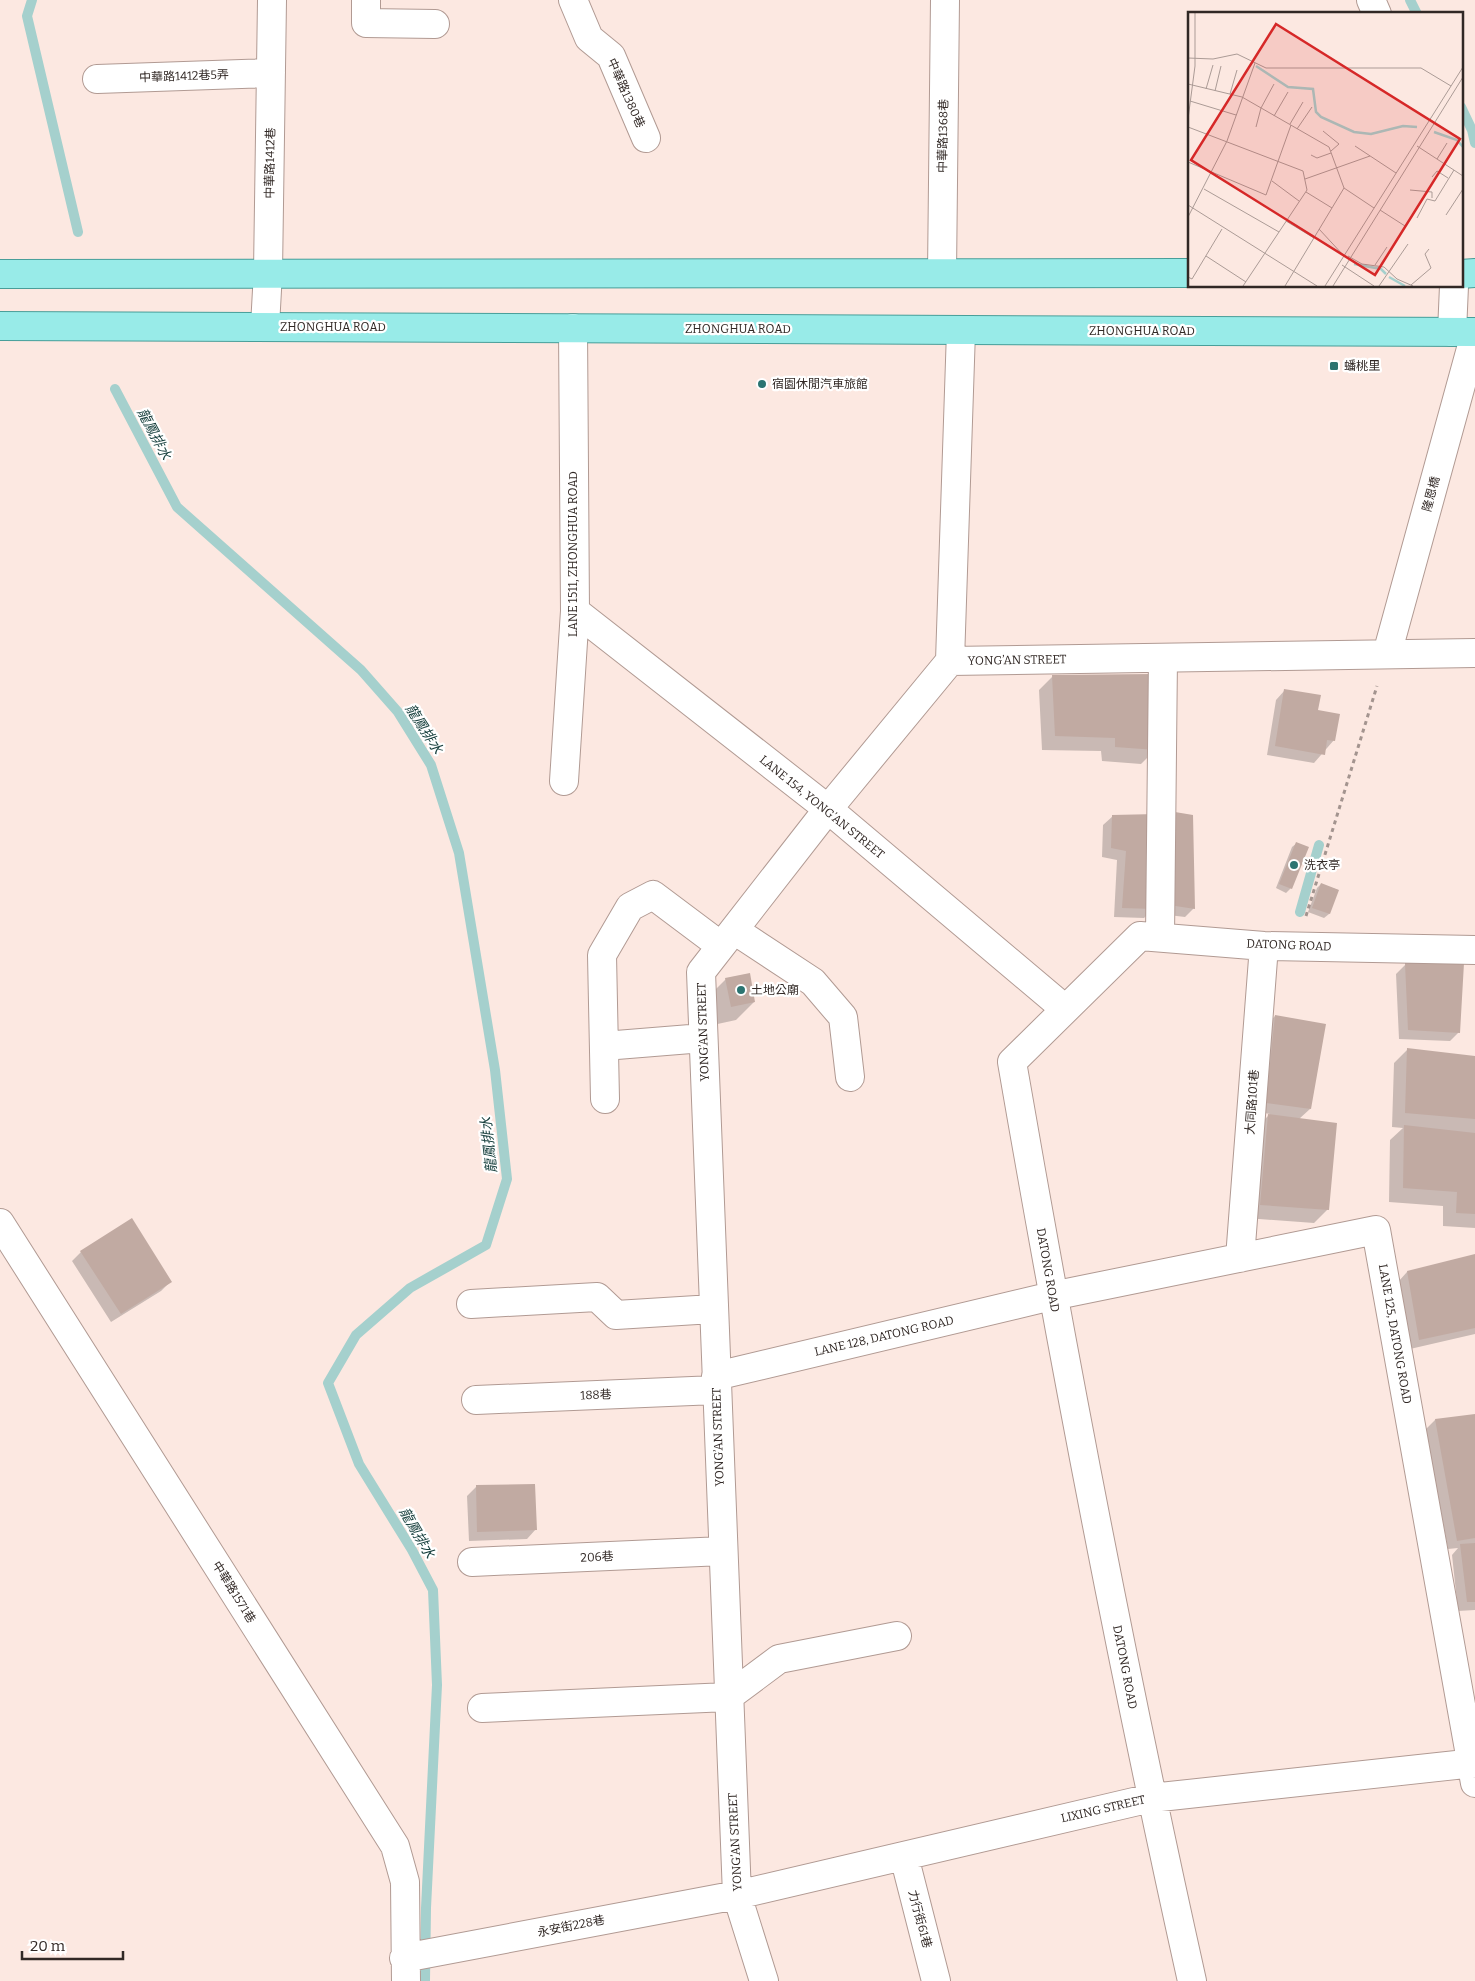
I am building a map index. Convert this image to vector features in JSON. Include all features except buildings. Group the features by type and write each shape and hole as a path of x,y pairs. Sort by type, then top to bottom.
{"main road":[{"path":"0,274 268,272 1188,273"},
{"path":"1462,274 1475,274"},
{"name":"ZHONGHUA ROAD","path":"0,326 1468,333"}],"street":[{"name":"中華路1412巷","path":"265,326 268,272 272,0"},
{"path":"366,0 366,23 435,24"},
{"name":"中華路1380巷","path":"573,0 589,38 611,56 646,138"},
{"name":"中華路1368巷","path":"942,273 945,0"},
{"path":"1371,0 1376,12"},
{"name":"中華路1412巷5弄","path":"96,78 271,74"},
{"name":"隆恩橋","path":"1387,654 1468,333 1455,288"},
{"name":"LANE 1511, ZHONGHUA ROAD","path":"564,781 575,611 573,328"},
{"path":"950,661 960,331"},
{"name":"LANE 154, YONG’AN STREET","path":"575,611 828,810 1064,1009"},
{"name":"YONG’AN STREET","path":"764,1981 737,1895 722,1551 701,972 828,810 950,661 1475,653"},
{"path":"1160,937 1163,658"},
{"path":"605,1099 602,955 630,907 654,895 728,938 813,982 843,1017 850,1077"},
{"name":"DATONG ROAD","path":"1192,1981 1151,1798 1052,1296 1012,1062 1140,936 1264,946 1475,950"},
{"name":"大同路101巷","path":"1240,1258 1264,946"},
{"path":"604,1046 703,1038"},
{"name":"中華路1571巷","path":"0,1223 395,1846 405,1882 416,1961"},
{"name":"LANE 125, DATONG ROAD","path":"1052,1296 1376,1230 1474,1770"},
{"name":"LANE 128, DATONG ROAD","path":"716,1383 1052,1296"},
{"path":"470,1304 597,1297 616,1315 713,1309"},
{"name":"188巷","path":"476,1400 716,1383"},
{"name":"206巷","path":"472,1562 722,1551"},
{"path":"482,1708 728,1697 779,1659 898,1636"},
{"name":"LIXING STREET","path":"737,1895 1151,1798 1474,1770"},
{"name":"力行街61巷","path":"904,1856 936,1981"},
{"name":"永安街228巷","path":"416,1961 737,1895"}],"path":[{"path":"1297,946 1387,654"}],"waterway":[{"name":"龍鳳排水","path":"32,0 27,16 78,232"},
{"path":"1410,0 1416,12"},
{"path":"1462,109 1472,130 1475,143"},
{"name":"龍鳳排水","path":"115,389 177,507 361,670 398,712 431,765 459,853 495,1070 507,1179 486,1245 410,1288 356,1335 328,1383 359,1464 412,1550 433,1590 437,1685 426,1908 425,1981"},
{"path":"1300,912 1319,845"}],"place":[{"name":"蟠桃里","path":"1334,366"},
{"name":"宿園休閒汽車旅館","path":"762,384"},
{"name":"洗衣亭","path":"1294,865"},
{"name":"土地公廟","path":"741,990"}]}
